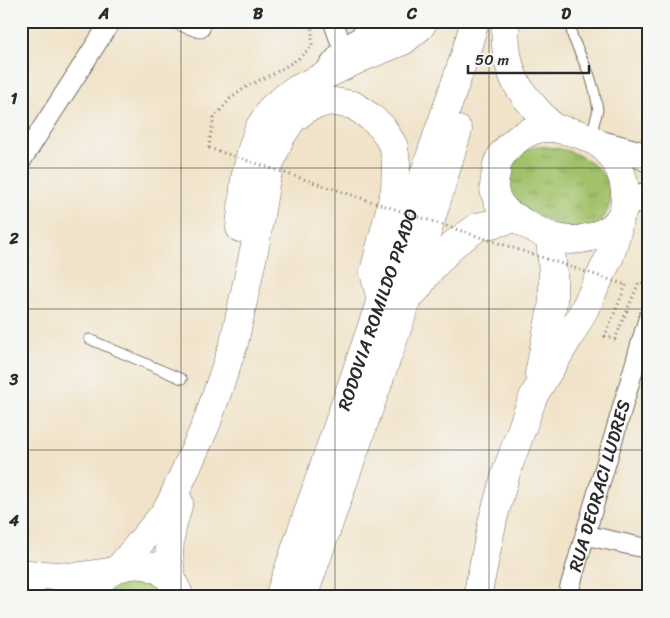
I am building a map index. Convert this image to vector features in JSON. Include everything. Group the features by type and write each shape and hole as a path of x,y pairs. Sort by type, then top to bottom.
{"main road":[{"path":"323,78 344,52 384,21"},
{"path":"239,316 238,250 245,179 259,128 272,108 293,91 363,57 403,41 420,27 424,21"},
{"name":"RODOVIA ROMILDO PRADO","path":"303,597 393,303 475,21"},
{"name":"RODOVIA ROMILDO PRADO","path":"279,597 393,303 490,21"},
{"path":"506,21 505,37 508,58 517,85 553,128"},
{"path":"91,597 97,584 114,570 163,515 171,502 206,425 234,343 256,241 270,163 280,138 292,120 309,107 329,101 353,105 382,127 394,147 396,164 395,190 374,272 393,303 454,244 478,227 517,218"},
{"path":"649,159 573,132 553,128 535,129 520,136 498,162 495,178 495,195 504,209 517,218 550,236 569,240 593,237 608,230 638,198 649,194"},
{"path":"477,597 493,519 506,473 528,411 534,396 585,308 610,256 622,213 624,190 621,171 612,156 596,141"},
{"path":"534,396 553,302 550,236"},
{"path":"176,590 169,567 169,550 184,473"},
{"path":"21,572 73,577 114,570 135,564 149,566 162,573 176,590"},
{"path":"21,593 32,597"}],"street":[{"path":"21,161 111,21"},
{"path":"181,21 200,28"},
{"path":"333,21 344,52"},
{"name":"RUA DEORACI LUDRES","path":"567,597 649,316"},
{"path":"585,535 649,549"}],"lane":[{"path":"569,21 573,38 596,93 598,110 596,141"},
{"path":"89,339 182,379"}],"path":[{"path":"312,21 312,46 298,59 273,74 249,85 230,99 214,118 209,148 626,285 605,336 615,339 639,282 649,284"}],"green space":[{"path":"536,146 571,152 587,160 601,172 610,188 611,197 606,213 599,223 578,232 515,208 505,184 508,171 514,159 524,151"},
{"path":"133,576 151,580 167,597 103,597 109,589"}]}
